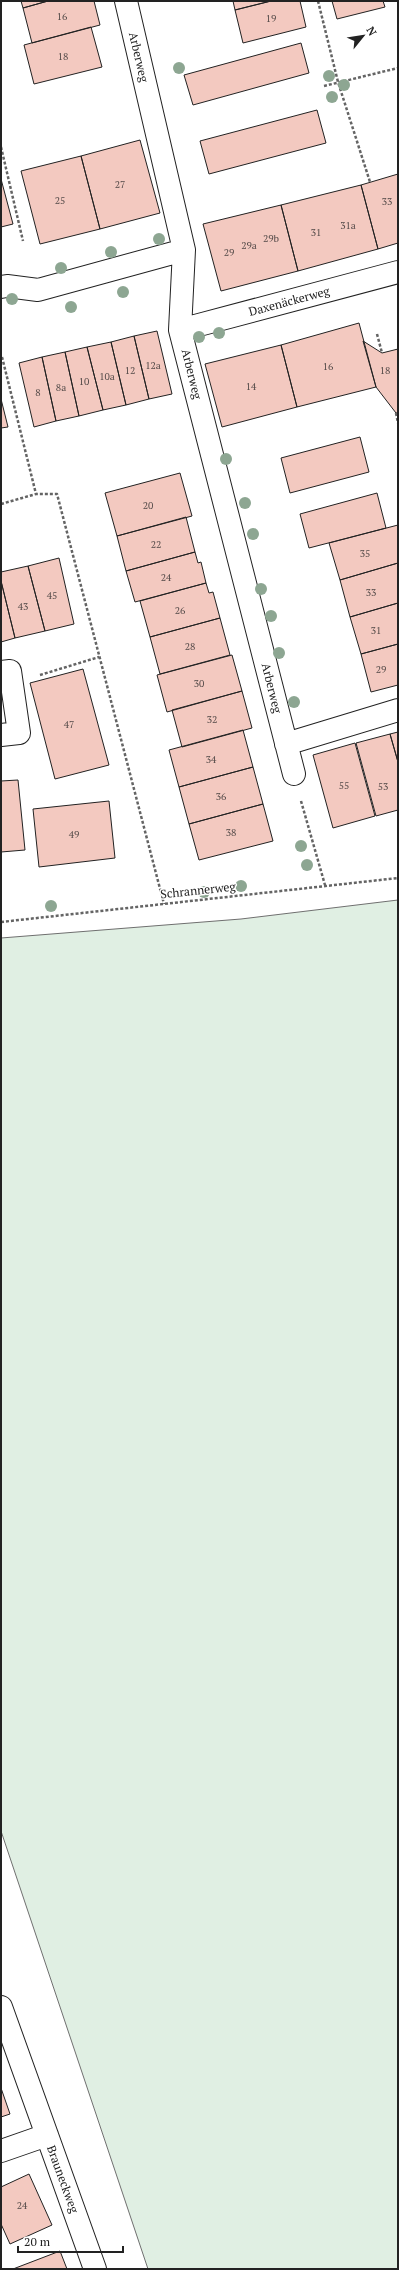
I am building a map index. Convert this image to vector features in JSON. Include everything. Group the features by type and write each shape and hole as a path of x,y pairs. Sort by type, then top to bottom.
{"street":[{"name":"Arberweg","path":"126,1 184,250 180,330 294,774"},
{"path":"1,287 7,286 38,290 184,250"},
{"name":"Daxenäckerweg","path":"180,330 398,272"},
{"path":"1,735 20,733 7,678"},
{"path":"286,744 398,710"},
{"name":"Brauneckweg","path":"1,2007 95,2269"},
{"name":"Brauneckweg","path":"1,2151 47,2135"}],"path":[{"path":"318,1 338,82 370,182"},
{"path":"324,86 398,68"},
{"path":"1,147 23,241"},
{"path":"377,334 382,353"},
{"path":"2,358 36,494"},
{"path":"396,413 398,423"},
{"path":"1,504 36,494 57,494 164,904"},
{"path":"7,678 99,657"},
{"path":"294,774 325,885"},
{"name":"Schrannerweg","path":"1,922 398,878"}],"green space":[{"path":"398,900 398,2269 148,2269 1,1831 1,938 241,919"}],"building":[{"path":"21,1 48,1 23,8"},
{"path":"48,1 94,1 100,25 32,43 23,8"},
{"path":"233,1 271,1 235,10"},
{"path":"271,1 300,1 306,27 243,43 235,10"},
{"path":"332,1 383,1 385,7 337,19"},
{"path":"91,27 102,67 34,84 24,45"},
{"path":"301,43 309,73 193,105 184,75"},
{"path":"317,110 326,143 209,174 200,141"},
{"path":"140,140 160,213 100,229 81,156"},
{"path":"81,156 100,229 40,244 21,171"},
{"path":"398,174 398,243 378,249 361,185"},
{"path":"1,179 13,224 1,227"},
{"path":"361,185 378,249 298,271 281,205"},
{"path":"281,205 298,271 221,291 203,224"},
{"path":"359,323 376,387 297,407 281,345"},
{"path":"157,331 172,394 149,399 134,336"},
{"path":"134,336 149,399 126,405 111,342"},
{"path":"363,341 382,353 398,349 398,413 396,413 376,387"},
{"path":"111,342 126,405 103,410 87,347"},
{"path":"281,345 297,407 222,427 205,364"},
{"path":"87,347 103,410 79,416 65,352"},
{"path":"65,352 79,416 56,421 42,357"},
{"path":"42,357 56,421 34,427 19,363"},
{"path":"1,399 8,427 1,428"},
{"path":"360,437 369,472 290,493 281,458"},
{"path":"180,473 192,516 117,536 105,493"},
{"path":"377,493 386,528 309,548 300,514"},
{"path":"186,517 195,552 126,571 117,536"},
{"path":"398,525 398,563 340,580 329,543"},
{"path":"195,552 198,563 201,562 206,583 135,602 126,571"},
{"path":"59,558 74,624 45,631 28,566"},
{"path":"398,563 398,603 350,617 340,580"},
{"path":"28,566 45,631 15,638 1,581 1,572"},
{"path":"1,581 15,638 1,642"},
{"path":"206,583 209,593 213,592 220,618 150,637 140,601"},
{"path":"398,603 398,644 361,654 350,617"},
{"path":"220,618 230,655 160,674 150,637"},
{"path":"398,644 398,685 371,692 361,654"},
{"path":"232,655 242,691 167,712 157,675"},
{"path":"83,669 109,765 55,779 30,683"},
{"path":"242,691 252,728 182,747 172,710"},
{"path":"243,730 253,767 179,787 169,750"},
{"path":"398,732 398,762 390,734"},
{"path":"390,734 398,762 398,810 376,816 356,743"},
{"path":"355,743 375,816 333,828 313,755"},
{"path":"253,767 263,804 189,824 179,787"},
{"path":"18,780 25,850 1,852 1,781"},
{"path":"109,801 115,858 39,867 33,809"},
{"path":"263,804 273,841 199,860 189,824"},
{"path":"1,2088 10,2114 1,2117"},
{"path":"29,2174 52,2225 10,2244 1,2224 1,2187"},
{"path":"60,2251 67,2269 13,2269"}]}
